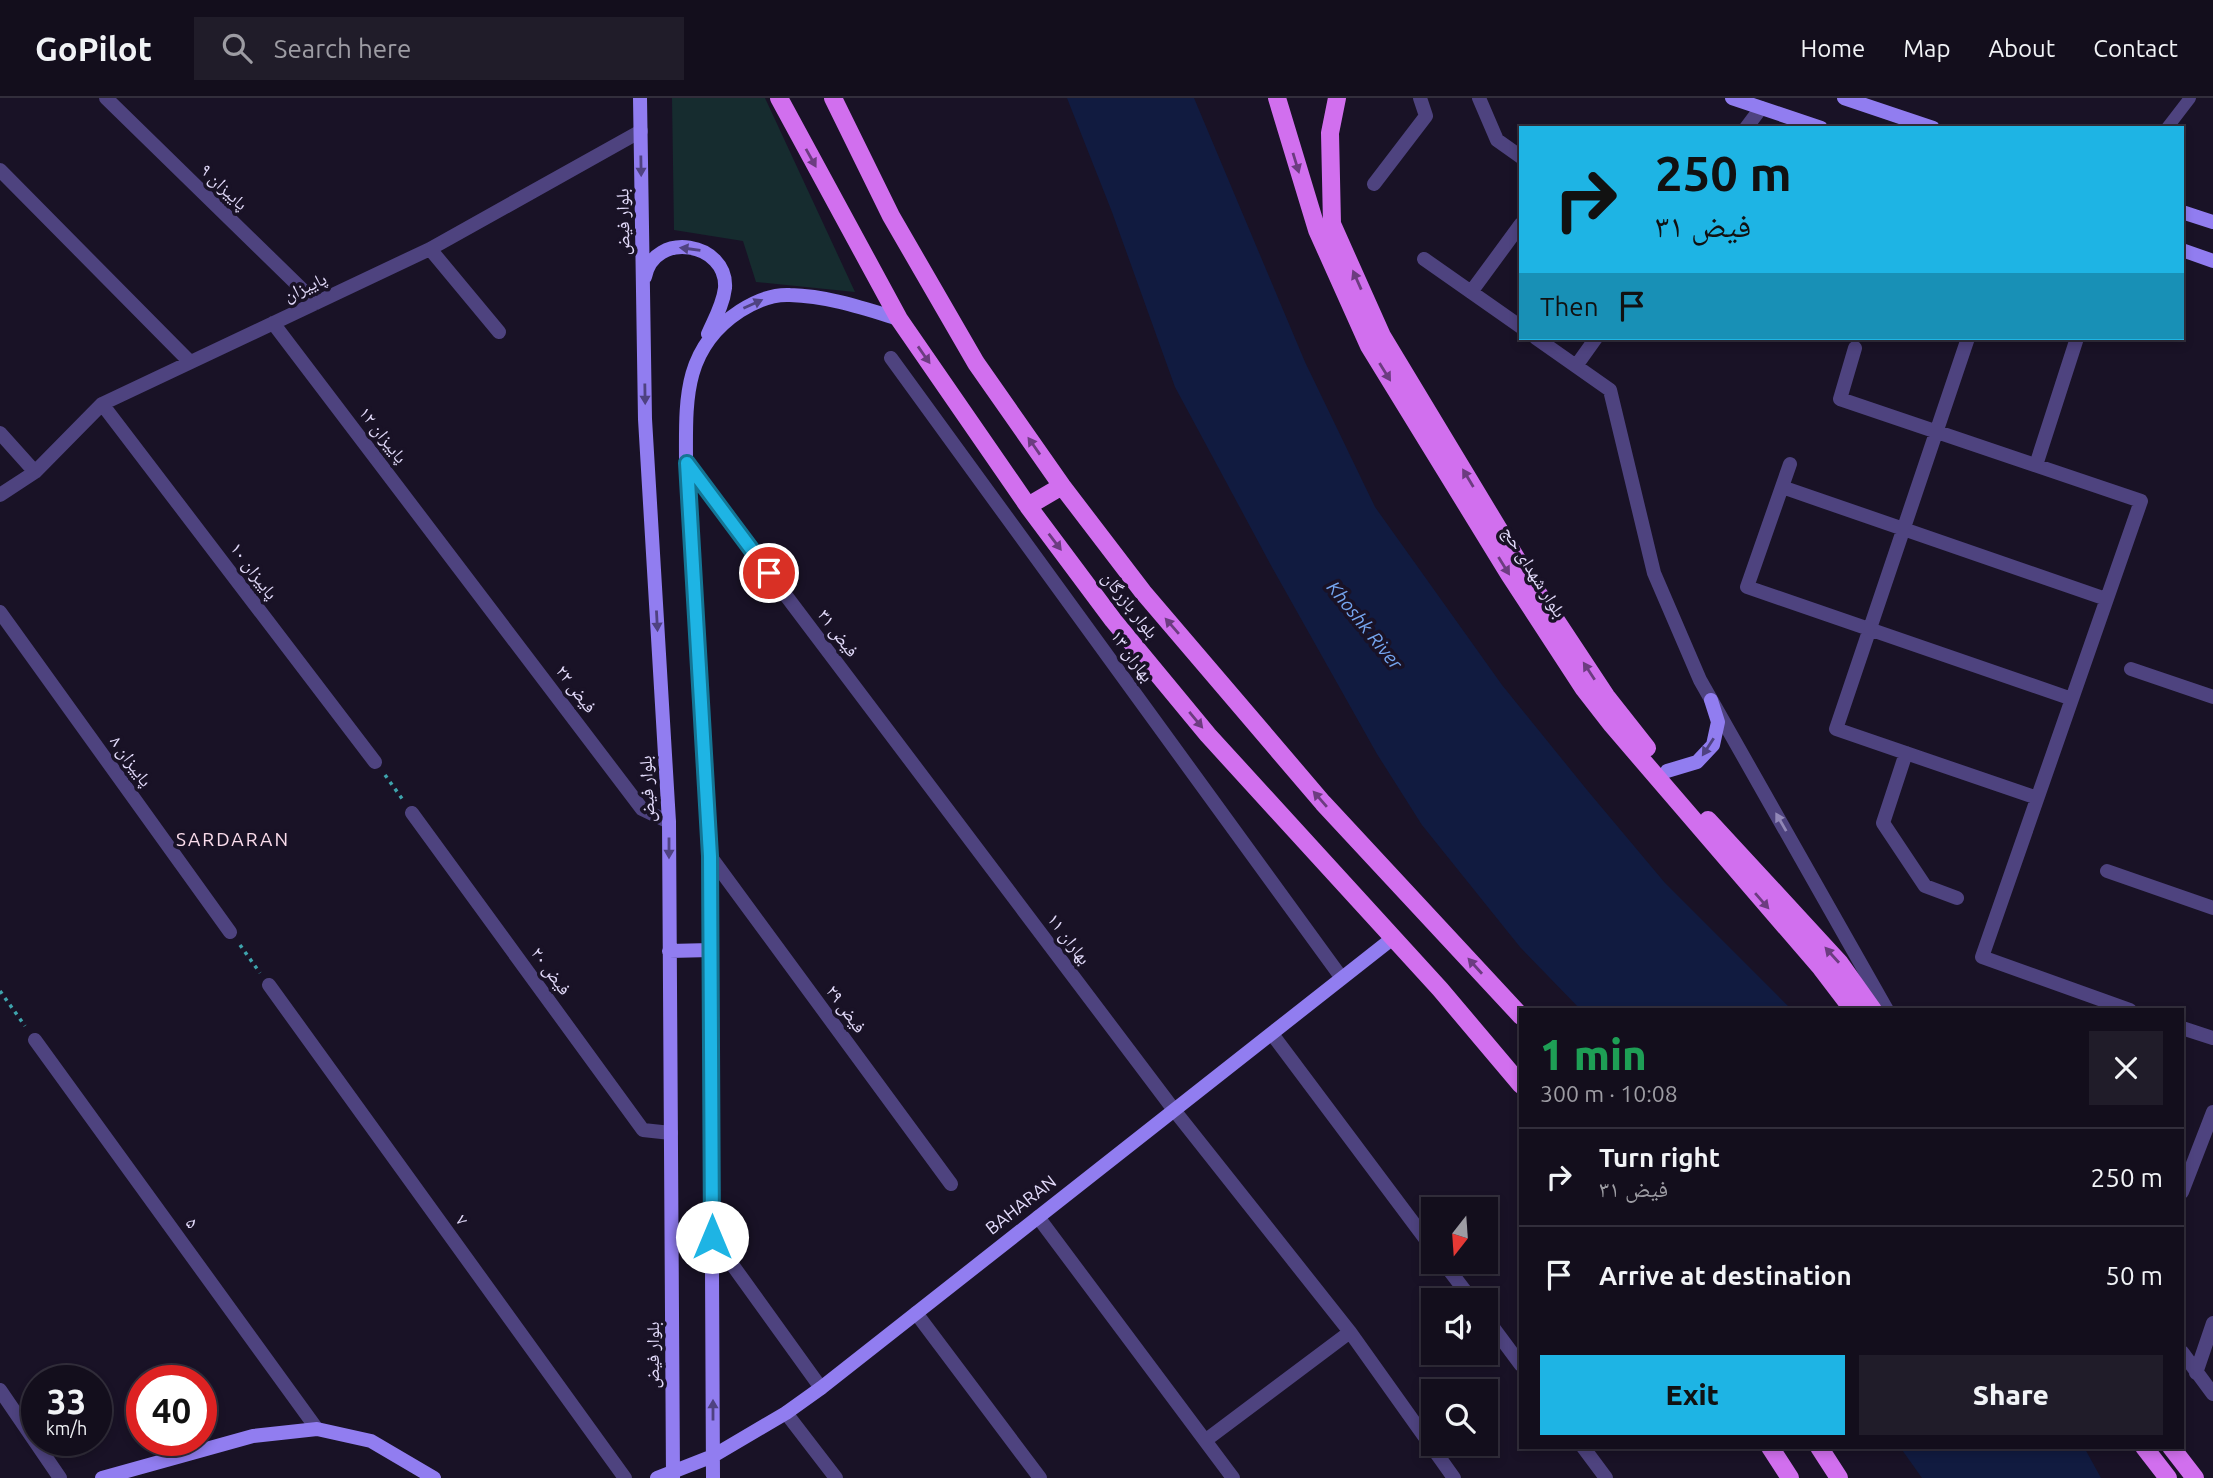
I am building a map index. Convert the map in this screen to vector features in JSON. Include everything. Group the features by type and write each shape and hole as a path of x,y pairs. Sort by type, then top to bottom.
{"main road":[{"name":"بلوار بازرگان","path":"779,98 899,319 1028,506 1113,620 1200,724 1440,989 1519,1083"},
{"name":"بلوار بازرگان","path":"833,98 891,216 976,363 1062,486 1143,592 1314,792 1519,1014"},
{"name":"بلوار شهدای حج","path":"1277,98 1317,230 1369,346 1509,574 1584,689 1612,726 1821,968 1851,1008"},
{"name":"بلوار شهدای حج","path":"1337,98 1330,133 1332,224 1382,336 1530,581 1606,696 1716,830 1839,962 1872,1008"},
{"path":"1028,506 1062,486"},
{"path":"1771,1449 1790,1478"},
{"path":"1820,1449 1839,1478"},
{"path":"2146,1449 2168,1478"},
{"path":"2173,1449 2195,1478"}],"street":[{"name":"پاییزان ۹","path":"106,98 316,303"},
{"name":"بلوار فیض","path":"640,98 645,419 668,821 673,1475"},
{"path":"1374,184 1426,116 1420,98"},
{"path":"1479,98 1497,140 1519,156"},
{"path":"1732,98 1815,126"},
{"path":"1844,98 1927,126"},
{"path":"1748,126 1761,108"},
{"name":"پاییزان","path":"0,495 36,472 102,404 430,249 640,131"},
{"path":"0,170 190,362"},
{"path":"2184,213 2213,222"},
{"path":"1471,292 1519,227"},
{"path":"643,288 646,272 654,258 667,249 683,246 699,248 712,257 722,270 725,285 723,301 691,374 686,421 710,856 713,1478"},
{"path":"430,249 499,332"},
{"path":"2184,251 2213,261"},
{"path":"1424,258 1519,326"},
{"path":"705,342 727,319 753,302 787,294 828,298 899,319"},
{"name":"پاییزان ۱۲","path":"272,323 462,570"},
{"path":"1539,340 1610,390 1654,573 1700,680 1886,1008"},
{"path":"1576,366 1595,340"},
{"path":"1967,340 1836,729 2037,798"},
{"path":"2036,466 2076,340"},
{"path":"1854,348 1840,399 2141,500 1982,957 2124,1008"},
{"name":"بهاران ۱۳","path":"891,358 1341,977"},
{"name":"پاییزان ۱۰","path":"102,404 375,762"},
{"path":"0,433 36,472"},
{"name":"فیض ۳۱","path":"687,463 933,792"},
{"path":"1790,464 1747,586 2072,699"},
{"path":"1782,487 2106,599"},
{"name":"فیض ۲۲","path":"462,570 642,809 668,821"},
{"name":"پاییزان ۸","path":"0,612 230,932"},
{"path":"2130,668 2213,698"},
{"path":"1667,771 1697,762 1713,745 1718,722 1711,700"},
{"path":"1906,753 1883,823 1924,886 1957,898"},
{"name":"بهاران ۱۱","path":"933,792 1174,1110 1421,1423"},
{"name":"فیض ۲۰","path":"412,813 643,1130 671,1133"},
{"name":"فیض ۲۹","path":"710,856 951,1184"},
{"path":"2107,871 2213,908"},
{"name":"BAHARAN","path":"657,1478 673,1475 713,1456 786,1413 821,1388 1393,938"},
{"path":"669,951 711,950"},
{"name":"۷","path":"268,985 625,1478"},
{"path":"2184,1029 2213,1038"},
{"path":"1272,1034 1421,1233"},
{"name":"۵","path":"35,1040 317,1429"},
{"path":"2184,1187 2213,1112"},
{"path":"1038,1217 1233,1478"},
{"path":"726,1256 821,1388"},
{"path":"1452,1274 1463,1288"},
{"path":"916,1313 1040,1478"},
{"path":"2196,1373 2213,1323"},
{"path":"1206,1440 1349,1332"},
{"path":"1498,1334 1519,1362"},
{"path":"2184,1355 2213,1394"},
{"path":"0,1390 60,1478"},
{"path":"786,1413 836,1478"},
{"path":"102,1478 253,1436 317,1429 371,1441 434,1478"},
{"path":"1584,1449 1606,1478"},
{"name":"بهاران ۱۱","path":"1442,1456 1454,1478"}],"lane":[{"path":"2169,126 2190,98"}],"path":[{"path":"375,762 412,813"},
{"path":"230,932 268,985"},
{"path":"0,991 35,1040"}],"green space":[{"path":"672,98 765,98 855,292 756,282 743,241 674,230"}],"water":[{"name":"Khoshk River","path":"1067,98 1194,98 1305,362 1375,507 1502,685 1587,790 1665,883 1790,1008 1579,1008 1520,947 1422,825 1377,754 1273,569 1175,387 1112,212"},
{"path":"1901,1449 2085,1449 2101,1478 1922,1478"}],"district":[{"name":"SARDARAN","path":"233,839"}],"route":[{"path":"712,1237 710,856 687,463 769,573"}]}
